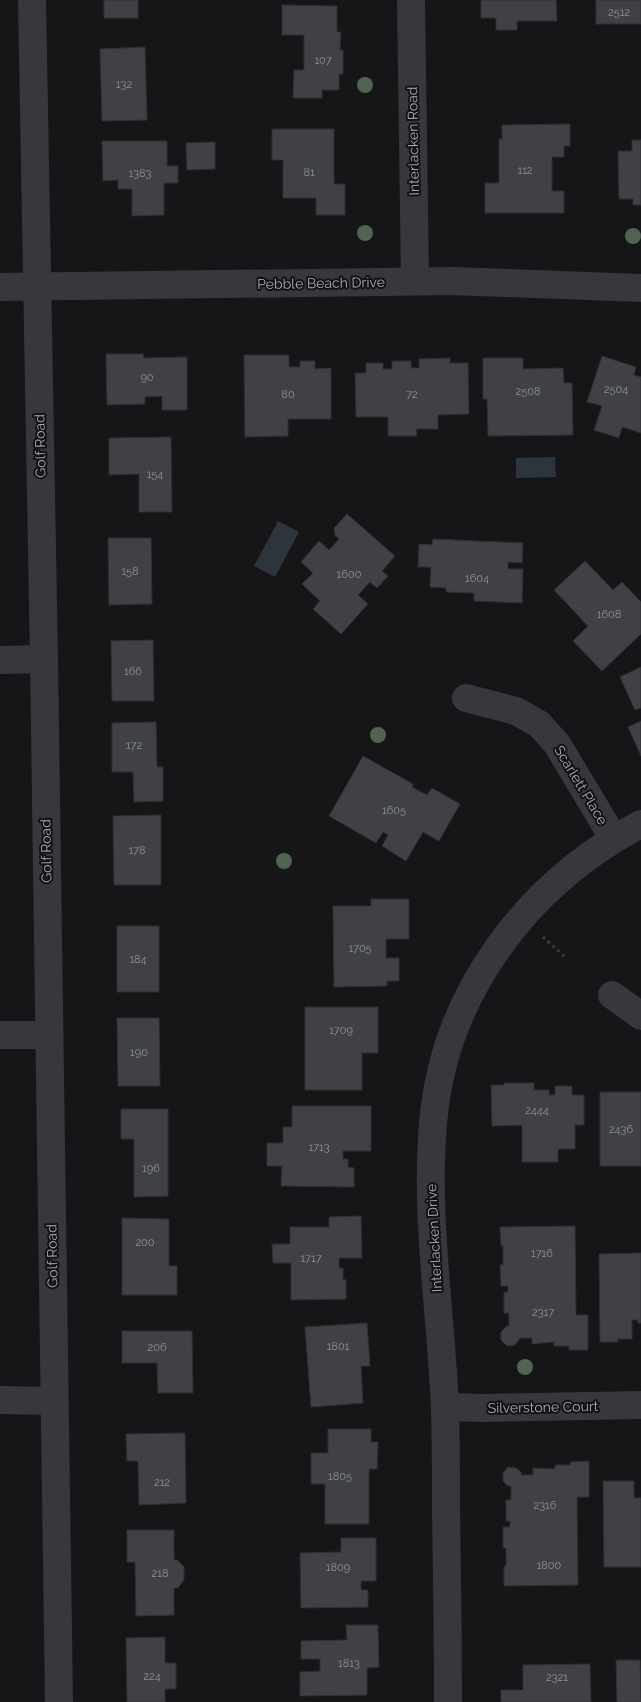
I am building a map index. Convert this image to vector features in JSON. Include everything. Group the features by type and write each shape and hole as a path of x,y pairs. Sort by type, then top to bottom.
{"street":[{"name":"Golf Road","path":"32,0 44,659 59,1702"},
{"name":"Interlacken Road","path":"411,0 415,281"},
{"name":"Pebble Beach Drive","path":"0,287 462,281 641,288"},
{"path":"0,660 44,659"},
{"name":"Scarlett Place","path":"466,698 516,711 539,724 557,744 614,839"},
{"name":"Interlacken Drive","path":"448,1702 445,1407 432,1248 431,1159 433,1122 445,1058 461,1014 482,973 507,934 556,882 614,839 641,824"},
{"path":"612,995 641,1016"},
{"path":"0,1034 49,1034"},
{"path":"0,1400 54,1400"},
{"name":"Silverstone Court","path":"445,1407 641,1405"}],"path":[{"path":"544,937 566,958"}],"shaded area":[{"path":"555,457 556,477 516,478 516,458"},
{"path":"278,521 299,532 275,577 254,566"}],"building":[{"path":"104,0 138,0 138,18 104,18"},
{"path":"481,0 556,0 557,21 517,21 517,30 496,30 496,18 481,18"},
{"path":"596,0 641,0 641,24 596,24"},
{"path":"282,5 337,6 337,32 341,32 340,50 343,50 343,74 339,74 339,90 322,90 322,98 293,98 294,70 304,70 304,35 282,35"},
{"path":"145,47 147,120 102,121 100,49"},
{"path":"570,124 570,146 564,146 564,157 552,157 552,191 564,191 564,213 485,213 485,183 499,183 499,139 502,139 502,125"},
{"path":"272,129 334,129 334,184 345,184 345,215 316,215 316,198 283,198 283,160 272,160"},
{"path":"632,140 641,140 641,205 633,205 633,199 619,199 618,151 632,151"},
{"path":"102,141 167,141 167,166 178,166 178,183 164,183 164,215 132,216 132,189 118,189 118,180 103,181"},
{"path":"215,142 215,169 187,170 186,143"},
{"path":"106,354 143,354 144,358 187,357 187,410 162,410 162,396 145,397 145,404 107,405"},
{"path":"244,355 289,355 289,367 300,367 300,361 315,361 315,369 331,368 331,419 288,419 288,436 245,437"},
{"path":"602,356 636,367 634,375 641,377 641,433 622,427 619,438 594,430 602,406 587,402"},
{"path":"450,358 450,363 468,363 469,414 438,415 438,429 416,429 417,436 388,436 388,417 356,417 355,373 366,373 366,363 383,363 383,369 392,369 392,361 411,361 411,368 419,368 419,359"},
{"path":"483,358 523,358 523,369 563,368 564,383 572,383 573,435 488,436 487,399 483,399"},
{"path":"171,437 172,512 139,512 139,474 109,475 109,438"},
{"path":"347,514 395,556 382,571 388,576 377,588 370,582 358,595 368,604 341,634 313,609 320,601 302,584 313,573 301,562 319,541 329,550 339,539 335,535 334,528"},
{"path":"108,538 151,538 152,604 109,605"},
{"path":"433,539 523,543 522,563 508,562 508,569 523,569 522,603 474,601 474,593 446,592 446,588 430,587 431,567 418,567 419,544 432,545"},
{"path":"585,561 613,590 622,582 641,602 641,634 602,671 573,641 588,626 554,590"},
{"path":"153,640 154,701 112,701 111,641"},
{"path":"641,667 641,708 635,710 620,677"},
{"path":"641,721 641,756 628,727"},
{"path":"156,722 157,767 163,767 163,801 134,802 133,772 112,772 112,723"},
{"path":"363,756 413,784 412,787 427,795 432,788 460,804 439,841 423,832 406,861 382,846 388,835 383,832 376,843 329,816"},
{"path":"161,815 161,885 114,885 113,816"},
{"path":"371,899 409,899 409,939 386,939 386,958 399,958 399,981 387,981 387,986 334,987 333,906 371,906"},
{"path":"117,926 159,926 159,992 117,992"},
{"path":"305,1007 378,1007 378,1053 362,1053 362,1090 305,1090"},
{"path":"117,1018 159,1018 160,1086 118,1086"},
{"path":"504,1083 534,1083 534,1090 549,1090 549,1095 555,1095 555,1086 572,1086 572,1095 584,1095 584,1125 575,1125 575,1149 558,1149 558,1162 522,1162 522,1125 492,1126 491,1085 504,1085"},
{"path":"600,1092 641,1092 641,1166 600,1166"},
{"path":"292,1106 371,1106 371,1151 343,1151 343,1159 348,1159 348,1167 354,1168 354,1187 281,1186 282,1166 267,1166 267,1143 283,1143 283,1127 292,1127"},
{"path":"121,1109 168,1109 168,1196 134,1197 134,1139 121,1139"},
{"path":"361,1216 362,1258 339,1258 339,1268 343,1268 343,1279 346,1280 346,1299 291,1300 291,1263 273,1263 272,1244 290,1244 290,1227 329,1227 329,1217"},
{"path":"122,1218 169,1219 169,1266 177,1266 177,1295 122,1295"},
{"path":"575,1226 576,1315 588,1315 588,1350 569,1350 569,1346 554,1346 554,1342 532,1344 532,1338 520,1338 515,1345 507,1346 501,1340 501,1332 509,1326 509,1313 504,1313 504,1292 508,1292 508,1286 501,1286 500,1265 503,1265 503,1246 501,1246 500,1227"},
{"path":"641,1253 641,1323 638,1323 638,1320 632,1320 632,1339 618,1339 618,1342 600,1342 599,1254"},
{"path":"367,1323 370,1366 361,1366 363,1403 311,1407 305,1327"},
{"path":"122,1331 192,1331 193,1393 158,1393 157,1363 122,1363"},
{"path":"328,1429 371,1429 371,1442 378,1442 377,1469 369,1469 369,1524 325,1524 325,1484 311,1484 311,1453 328,1453"},
{"path":"185,1433 186,1503 139,1505 138,1461 127,1461 126,1434"},
{"path":"589,1461 589,1497 577,1497 578,1585 504,1586 506,1548 503,1548 503,1527 510,1527 510,1521 506,1521 506,1500 511,1500 511,1486 508,1486 503,1481 503,1473 508,1467 516,1468 521,1472 521,1475 533,1475 533,1468 555,1469 555,1465 570,1465 570,1462"},
{"path":"603,1481 634,1481 634,1498 641,1498 641,1567 604,1567"},
{"path":"127,1530 174,1530 174,1560 177,1560 184,1567 184,1580 178,1588 174,1588 174,1615 136,1616 135,1562 127,1562"},
{"path":"341,1538 376,1538 376,1581 361,1581 361,1590 368,1590 368,1607 301,1608 300,1553 341,1552"},
{"path":"346,1625 378,1625 379,1667 367,1668 367,1695 300,1696 300,1672 320,1671 320,1659 301,1659 301,1641 347,1640"},
{"path":"165,1637 165,1663 176,1663 176,1689 165,1689 165,1702 127,1702 126,1638"},
{"path":"616,1660 640,1660 641,1702 617,1702"},
{"path":"590,1664 591,1702 501,1702 501,1690 523,1690 523,1665"}]}
